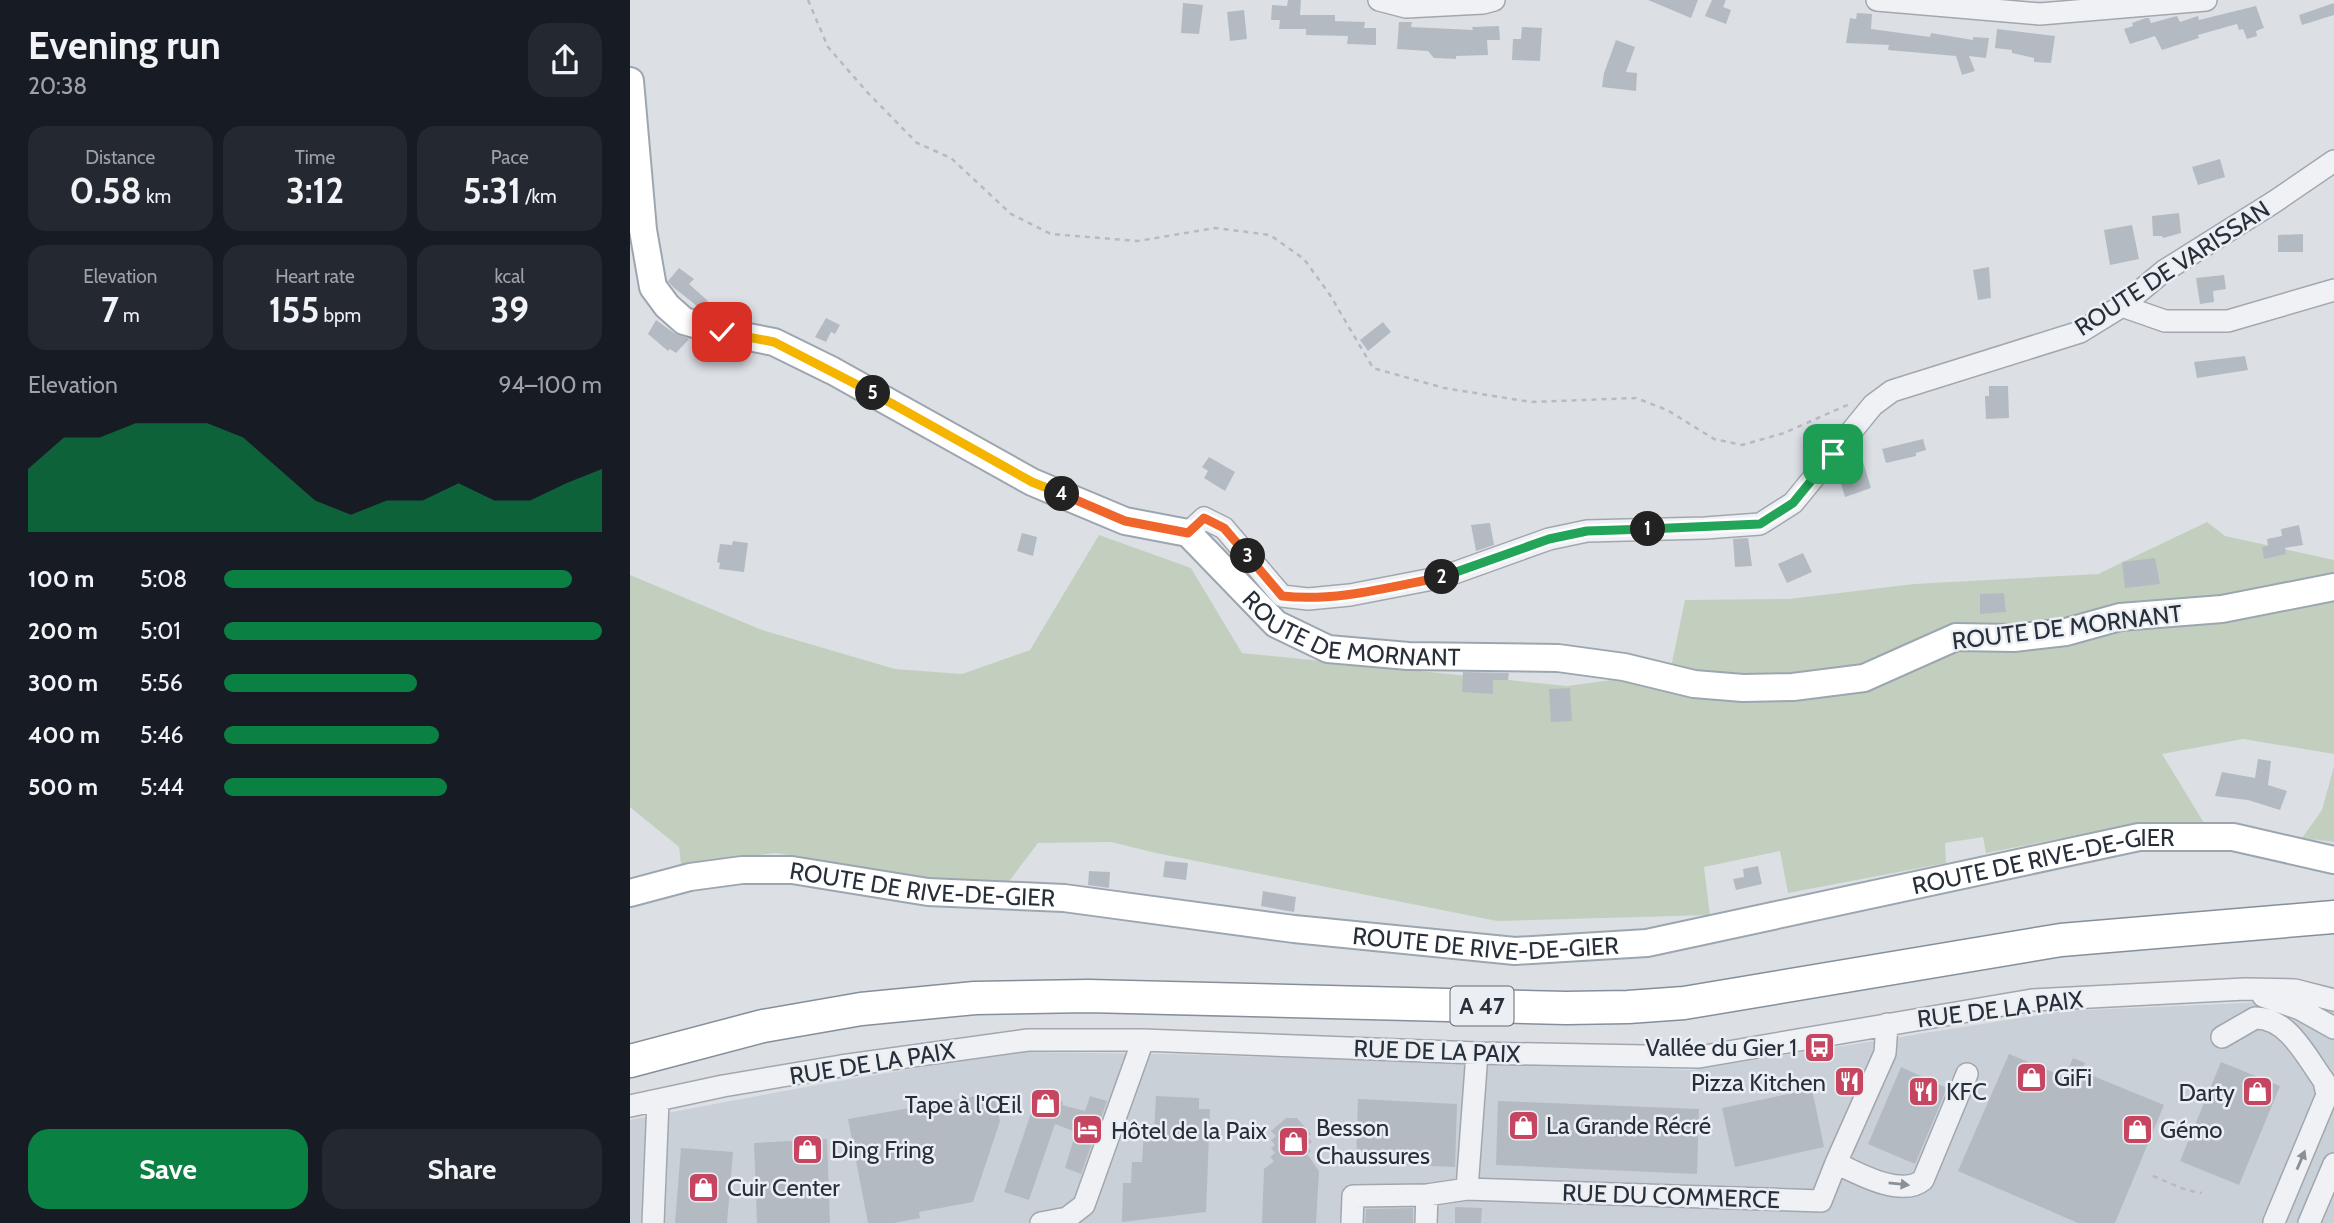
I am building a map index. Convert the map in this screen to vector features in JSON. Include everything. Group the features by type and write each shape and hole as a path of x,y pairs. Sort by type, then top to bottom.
{"highway":[{"name":"A 47","path":"630,1040 760,1007 856,992 966,981 1091,976 1415,986 1622,988 1736,975 1976,932 2063,921 2334,898"},
{"name":"A 47","path":"630,1061 657,1052 788,1022 861,1009 975,998 1088,996 1414,1005 1628,1007 1684,1003 2060,940 2334,917"}],"main road":[{"path":"630,81 643,230 653,287 667,306 684,321 774,342 833,371 1032,482 1125,521 1188,533"},
{"name":"ROUTE DE MORNANT","path":"1188,533 1276,624 1328,649 1408,656 1558,657 1624,667 1694,684 1743,688 1793,687 1864,678 1956,637 2014,638 2066,632 2120,617 2222,609 2334,587"},
{"name":"ROUTE DE RIVE-DE-GIER","path":"634,889 690,877 742,870 792,870 928,892 1064,898 1294,929 1515,951 1647,943 2139,837 2233,837 2334,860"}],"street":[{"path":"1379,0 1406,7 1483,3 1494,0"},
{"path":"1877,0 1971,4 2040,14 2206,0"},
{"name":"ROUTE DE VARISSAN","path":"1188,533 1204,518 1224,528 1282,596 1308,598 1350,594 1443,577 1549,539 1587,531 1760,524 1793,503 1873,405 1892,391 2080,332 2122,306 2164,271 2334,161"},
{"path":"2122,306 2165,321 2228,321 2334,290"},
{"name":"RUE DE LA PAIX","path":"630,1106 723,1086 841,1066 1028,1040 1699,1057 2032,1000 2245,989 2295,990 2334,1000"},
{"name":"RUE DE LA PAIX","path":"2245,989 2300,1009 2334,1028"},
{"path":"2283,1027 2300,1009"},
{"path":"2222,1037 2255,1018 2283,1027 2324,1081 2328,1095 2274,1223"},
{"name":"RUE DU COMMERCE","path":"1467,1189 1821,1201 1885,1053 1887,1024"},
{"path":"1041,1223 1067,1218 1084,1205 1143,1041"},
{"path":"1352,1223 1353,1196 1427,1195 1467,1189 1477,1053"},
{"path":"1836,1163 1874,1181 1907,1187 1918,1184 1923,1180 1967,1074"},
{"path":"653,1223 659,1101"},
{"path":"2309,1223 2334,1164"},
{"path":"1426,1223 1427,1195"}],"path":[{"path":"807,0 828,47 867,92 917,143 951,158 1012,214 1051,234 1138,241 1215,228 1270,235 1304,259 1330,295 1373,368 1444,388 1531,402 1636,398 1667,410 1714,439 1742,445 1784,433 1852,403 1892,391"},
{"path":"2153,1176 2186,1190 2202,1193"}],"shaded area":[{"path":"2334,999 2334,1223 630,1223 630,1120 827,1083 1015,1052 1170,1054 1692,1070 2064,1011"}],"green space":[{"path":"2207,522 2225,536 2334,560 2334,754 2243,739 2162,754 2204,823 2145,822 1986,853 1983,837 1945,843 1946,863 1788,893 1780,851 1704,867 1710,915 1497,921 1111,842 1038,843 1004,888 776,853 681,864 679,847 630,807 630,575 762,630 895,669 962,674 1030,650 1099,535 1191,568 1242,653 1567,686 1670,672 1685,600 1789,599 1914,584 2098,574"},
{"path":"2334,766 2334,842 2302,838 2322,810"}],"building":[{"path":"1288,0 1301,0 1300,15 1335,15 1335,21 1365,22 1364,28 1376,28 1376,45 1347,44 1348,36 1306,35 1306,29 1279,29 1280,20 1271,20 1272,5 1287,6"},
{"path":"1648,0 1698,0 1691,18"},
{"path":"1712,0 1726,0 1723,7 1731,10 1726,24 1705,16"},
{"path":"1183,3 1203,5 1199,34 1181,33"},
{"path":"2334,3 2334,15 2302,25 2299,15"},
{"path":"2256,6 2264,28 2256,31 2257,36 2247,39 2243,29 2239,30 2237,24 2198,35 2199,38 2162,50 2155,36 2130,44 2124,29 2146,18 2149,18 2151,23 2177,16 2180,22 2198,16 2199,20"},
{"path":"1244,10 1247,39 1230,41 1227,12"},
{"path":"1857,13 1872,14 1871,29 1930,37 1931,33 1973,40 1973,37 1989,38 1986,58 1969,56 1975,71 1962,75 1956,56 1888,50 1889,45 1846,43 1850,18 1856,19"},
{"path":"1399,22 1412,22 1411,27 1473,30 1472,27 1499,26 1500,40 1487,40 1488,55 1456,56 1456,59 1434,58 1428,51 1397,49"},
{"path":"1522,27 1542,28 1540,61 1512,60 1513,39 1521,39"},
{"path":"1997,29 2055,36 2051,63 2034,62 2034,58 2012,53 2012,50 1995,48"},
{"path":"1616,40 1635,47 1626,72 1637,73 1636,91 1602,87"},
{"path":"2220,159 2225,177 2198,185 2192,167"},
{"path":"2179,213 2181,233 2163,238 2153,236 2152,216"},
{"path":"2132,225 2139,259 2110,265 2104,230"},
{"path":"2303,234 2303,252 2278,252 2278,235"},
{"path":"1989,267 1991,298 1978,300 1973,270"},
{"path":"679,268 694,279 689,284 708,301 702,310 668,281"},
{"path":"2224,275 2226,289 2213,291 2214,302 2200,304 2196,278"},
{"path":"826,318 840,325 835,334 831,332 826,342 815,337"},
{"path":"656,320 674,333 689,339 676,353 670,349 668,351 648,334"},
{"path":"1383,322 1391,332 1368,351 1360,340"},
{"path":"2245,356 2248,370 2197,378 2194,362"},
{"path":"1989,386 2008,386 2009,418 1986,419 1985,396 1989,396"},
{"path":"1923,439 1926,450 1916,453 1916,456 1886,463 1882,449"},
{"path":"1859,449 1871,488 1845,497 1840,480 1856,475 1851,452"},
{"path":"1209,457 1235,472 1225,491 1204,478 1208,471 1202,467"},
{"path":"1490,523 1494,545 1476,551 1471,525"},
{"path":"2299,525 2303,545 2285,548 2286,554 2264,559 2262,547 2268,546 2267,539 2282,536 2281,529"},
{"path":"1022,533 1037,537 1033,556 1017,551"},
{"path":"1748,538 1752,566 1735,567 1733,539"},
{"path":"733,541 748,543 744,572 719,569 720,563 717,562 720,544 732,545"},
{"path":"1803,553 1812,572 1787,583 1778,564"},
{"path":"2155,558 2160,584 2125,588 2122,562"},
{"path":"2004,593 2006,612 1980,614 1980,594"},
{"path":"1463,672 1509,673 1508,680 1493,680 1493,694 1462,692"},
{"path":"1570,688 1572,721 1551,722 1549,689"},
{"path":"2258,759 2271,761 2268,785 2287,791 2280,810 2248,800 2215,796 2222,772 2255,778"},
{"path":"1165,861 1188,863 1186,880 1163,877"},
{"path":"1758,866 1762,884 1736,890 1733,879 1744,877 1743,869"},
{"path":"1089,871 1110,872 1109,888 1088,885"},
{"path":"1263,891 1296,897 1294,912 1261,906"},
{"path":"2009,1054 2065,1077 2073,1058 2085,1063 2081,1071 2164,1105 2115,1223 2078,1223 1958,1171"},
{"path":"2221,1062 2280,1086 2239,1185 2180,1161"},
{"path":"1901,1067 1947,1088 1915,1164 1868,1144"},
{"path":"1812,1089 1824,1147 1735,1167 1722,1108"},
{"path":"993,1093 1000,1121 973,1202 919,1212 920,1218 894,1223 868,1223 848,1119"},
{"path":"1038,1093 1063,1102 1062,1105 1085,1111 1090,1096 1107,1101 1081,1174 1065,1168 1076,1132 1055,1124 1029,1200 1004,1192"},
{"path":"1156,1096 1199,1098 1199,1109 1210,1109 1206,1212 1122,1222 1123,1183 1131,1183 1132,1162 1142,1162 1144,1130 1154,1130"},
{"path":"1358,1099 1457,1104 1455,1167 1356,1163"},
{"path":"1498,1101 1699,1109 1697,1174 1496,1165"},
{"path":"1286,1118 1297,1118 1311,1134 1308,1137 1312,1142 1307,1146 1311,1151 1307,1154 1319,1171 1316,1223 1262,1223 1264,1169 1274,1161 1270,1157 1275,1153 1271,1148 1275,1145 1271,1140 1276,1136 1271,1131"},
{"path":"827,1139 830,1223 757,1223 754,1143"},
{"name":"Cuir Center","path":"681,1148 733,1152 727,1223 675,1223"},
{"path":"1455,1207 1482,1208 1481,1223 1455,1223"},
{"path":"1413,1208 1413,1223 1365,1223 1366,1209"}],"place":[{"name":"Vallée du Gier 1","path":"1820,1047"},
{"name":"GiFi","path":"2031,1077"},
{"name":"Pizza Kitchen","path":"1849,1082"},
{"name":"KFC","path":"1923,1091"},
{"name":"Darty","path":"2258,1092"},
{"name":"Tape à l'Œil","path":"1045,1104"},
{"name":"La Grande Récré","path":"1523,1125"},
{"name":"Gémo","path":"2137,1129"},
{"name":"Hôtel de la Paix","path":"1088,1130"},
{"name":"Besson Chaussures","path":"1293,1141"},
{"name":"Ding Fring","path":"808,1149"},
{"name":"Cuir Center","path":"704,1187"}],"route":[{"path":"722,332 774,342 833,371 1032,482 1125,521 1188,533 1204,518 1224,528 1282,596 1308,598 1350,594 1443,577 1549,539 1587,531 1760,524 1793,503 1833,454"}]}
